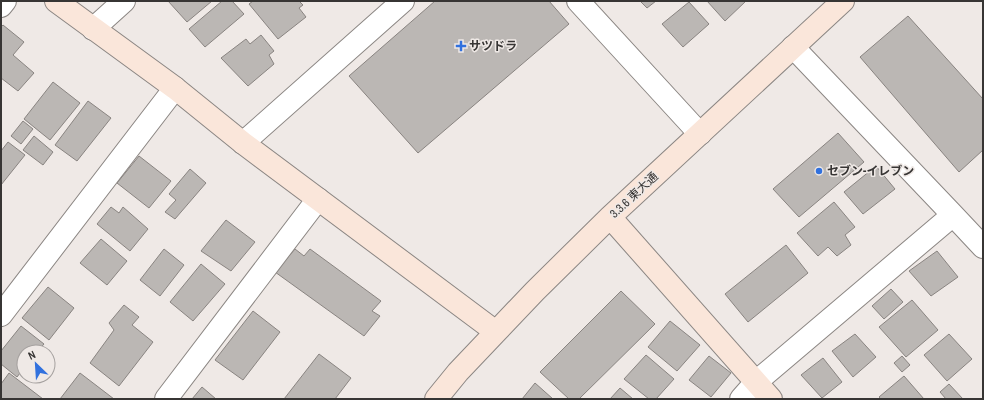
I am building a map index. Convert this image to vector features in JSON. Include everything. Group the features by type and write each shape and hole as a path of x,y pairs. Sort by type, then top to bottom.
{"street":[{"path":"1,6 5,1"},
{"path":"56,1 175,88 242,143 496,332"},
{"path":"93,29 124,1"},
{"path":"242,143 403,1"},
{"path":"578,1 700,134"},
{"name":"3.3.6 東大通","path":"436,399 458,372 535,291 610,217 793,47 833,4"},
{"path":"793,47 983,247"},
{"path":"1,315 175,88"},
{"path":"166,399 318,199"},
{"path":"741,399 756,382 954,215"},
{"path":"610,217 771,399"}],"building":[{"path":"168,1 212,1 187,22"},
{"path":"222,1 232,1 244,14 205,47 189,29"},
{"path":"253,1 299,1 303,5 299,8 306,17 278,39 249,4"},
{"path":"435,1 549,1 569,24 418,153 349,76"},
{"path":"640,1 656,1 647,8"},
{"path":"707,1 746,1 725,21"},
{"path":"689,2 709,24 683,47 662,24"},
{"path":"908,16 983,99 983,150 959,172 860,57"},
{"path":"3,25 24,42 13,55 34,73 18,91 1,78 1,27"},
{"path":"261,35 274,51 269,55 274,64 248,86 221,58 246,39 250,44"},
{"path":"53,82 80,103 50,140 24,119"},
{"path":"88,101 111,118 77,161 55,145"},
{"path":"23,121 33,129 21,144 11,136"},
{"path":"838,133 864,162 799,217 773,189"},
{"path":"34,136 53,152 43,165 23,150"},
{"path":"8,142 25,155 1,185 1,151"},
{"path":"139,156 171,181 149,208 117,183"},
{"path":"876,166 895,189 863,214 844,192"},
{"path":"190,169 206,183 175,219 165,212 176,200 169,194"},
{"path":"834,202 855,227 845,235 851,245 837,256 828,247 818,256 797,233"},
{"path":"111,207 119,213 123,207 148,229 130,251 97,224"},
{"path":"226,220 255,242 231,271 201,251"},
{"path":"101,239 127,261 107,285 80,263"},
{"path":"786,245 808,273 748,322 725,294"},
{"path":"164,249 184,265 160,296 140,280"},
{"path":"295,249 304,256 310,249 381,301 372,311 380,316 364,336 275,272"},
{"path":"937,251 958,277 931,296 909,271"},
{"path":"201,264 225,284 193,321 170,302"},
{"path":"48,287 74,308 49,340 22,318"},
{"path":"891,289 903,302 884,319 872,306"},
{"path":"621,291 655,324 579,399 569,399 540,372"},
{"path":"912,300 938,330 906,357 879,327"},
{"path":"124,305 139,317 132,325 153,342 119,386 90,363 114,330 109,323"},
{"path":"253,311 280,332 243,380 215,360"},
{"path":"670,321 700,345 677,371 648,347"},
{"path":"21,326 44,344 16,344 16,376 1,364 1,351"},
{"path":"855,334 876,357 853,377 832,351"},
{"path":"949,334 972,359 947,381 924,355"},
{"path":"319,354 351,378 335,399 284,399"},
{"path":"646,355 674,379 656,399 649,399 624,379"},
{"path":"709,356 731,373 711,397 689,380"},
{"path":"902,356 910,365 902,372 894,363"},
{"path":"823,358 842,382 822,398 801,375"},
{"path":"9,373 16,378 16,384 23,384 43,399 1,399 1,384"},
{"path":"80,373 114,399 60,399"},
{"path":"904,376 924,399 881,399 879,397"},
{"path":"535,383 553,399 522,399"},
{"path":"949,384 963,399 946,399 940,392"},
{"path":"202,387 216,399 192,399"},
{"path":"620,388 633,399 610,399"}],"place":[{"name":"サツドラ","path":"461,46"},
{"name":"セブン-イレブン","path":"819,171"}]}
